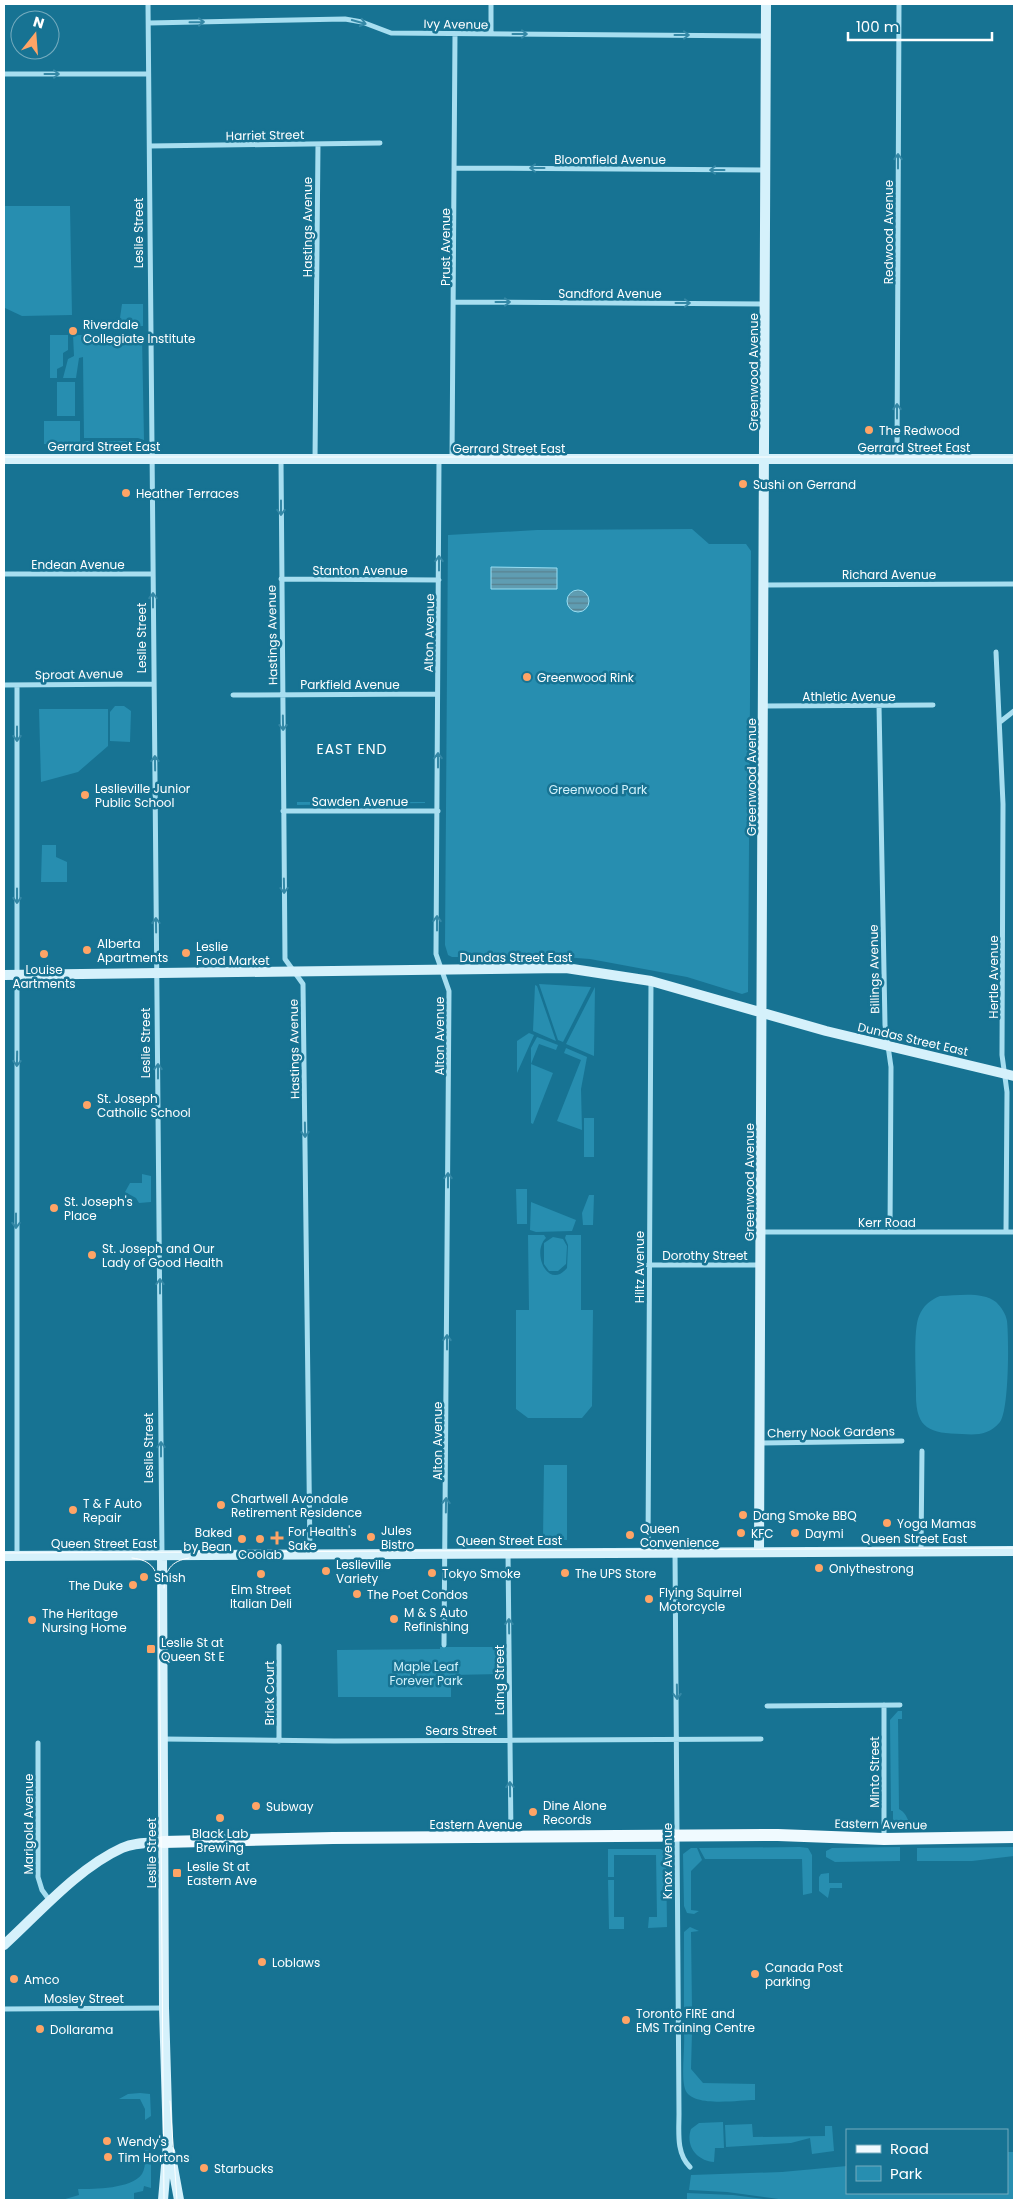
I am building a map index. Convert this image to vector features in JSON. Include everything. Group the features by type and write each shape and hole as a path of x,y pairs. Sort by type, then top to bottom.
{"main road":[{"name":"Greenwood Avenue","path":"759,1551 761,1443 766,4"},
{"name":"Gerrard Street East","path":"4,459 1014,459"},
{"name":"Dundas Street East","path":"4,975 566,968 651,982 762,1013 1010,1075"},
{"name":"Queen Street East","path":"4,1556 1014,1551"},
{"name":"Leslie Street","path":"162,1555 164,2008 168,2143 163,2200"},
{"name":"Eastern Avenue","path":"4,1945 102,1859 134,1845 164,1842 511,1837 778,1835 884,1839 1014,1837"},
{"name":"Leslie Street","path":"168,2143 179,2200"}],"street":[{"name":"Leslie Street","path":"148,4 162,1555"},
{"path":"491,4 491,34"},
{"name":"Redwood Avenue","path":"897,459 900,4"},
{"name":"Ivy Avenue","path":"149,23 345,19 362,22 390,33 766,36"},
{"name":"Prust Avenue","path":"452,460 455,302 455,34"},
{"path":"4,74 148,74"},
{"name":"Harriet Street","path":"150,146 380,143"},
{"name":"Hastings Avenue","path":"315,460 318,144"},
{"name":"Bloomfield Avenue","path":"454,168 766,170"},
{"name":"Sandford Avenue","path":"455,302 765,304"},
{"name":"Hastings Avenue","path":"281,460 285,959 303,984 310,1555"},
{"name":"Alton Avenue","path":"439,460 440,580 436,954 449,991 444,1644"},
{"name":"Endean Avenue","path":"4,574 153,574"},
{"name":"Stanton Avenue","path":"281,579 440,580"},
{"name":"Richard Avenue","path":"763,585 1014,584"},
{"name":"Hertle Avenue","path":"996,652 1003,804 1002,1056 1010,1075 1006,1232"},
{"name":"Sproat Avenue","path":"4,685 154,684"},
{"path":"16,685 18,975 17,1556"},
{"name":"Parkfield Avenue","path":"233,695 438,694"},
{"name":"Billings Avenue","path":"879,705 886,1045 891,1068 890,1231"},
{"name":"Athletic Avenue","path":"764,706 933,705"},
{"path":"1000,722 1014,710"},
{"name":"Sawden Avenue","path":"283,811 438,811"},
{"name":"Hiltz Avenue","path":"648,1552 648,1266 651,982"},
{"name":"Kerr Road","path":"761,1232 1014,1232"},
{"name":"Dorothy Street","path":"648,1266 761,1265"},
{"name":"Cherry Nook Gardens","path":"761,1443 902,1441"},
{"path":"921,1551 922,1452"},
{"name":"Knox Avenue","path":"675,1552 680,2150 683,2160 690,2167"},
{"name":"Laing Street","path":"508,1553 511,1837"},
{"name":"Brick Court","path":"279,1646 279,1741"},
{"name":"Minto Street","path":"884,1705 884,1839"},
{"path":"767,1706 900,1705"},
{"name":"Sears Street","path":"162,1739 279,1741 761,1739"},
{"name":"Marigold Avenue","path":"38,1743 38,1877 42,1890 51,1902"},
{"name":"Mosley Street","path":"4,2009 164,2008"}],"green space":[{"path":"5,206 70,206 72,315 22,316 5,308"},
{"path":"122,304 143,304 143,326 123,327 119,325"},
{"path":"50,335 68,335 68,350 63,353 63,366 57,369 57,378 50,378"},
{"path":"73,335 137,335 142,337 144,440 138,438 84,438 83,357 79,358 76,378 63,378 68,359 74,356"},
{"path":"57,382 75,382 75,416 57,416"},
{"path":"44,421 80,421 80,444 44,444"},
{"path":"135,441 138,445 85,446 83,442"},
{"name":"Greenwood Park","path":"692,529 709,544 746,544 751,551 748,992 742,994 687,977 590,959 563,957 452,957 448,955 445,945 448,535 537,530"},
{"path":"115,706 124,706 131,711 130,742 110,741 110,712"},
{"path":"39,709 108,709 108,746 78,772 41,782"},
{"path":"297,802 425,802 425,803 297,805"},
{"path":"42,845 56,845 56,857 67,862 67,882 41,882"},
{"path":"539,984 591,987 563,1042 558,1040"},
{"path":"535,985 537,986 556,1041 533,1031"},
{"path":"595,987 594,1056 566,1044"},
{"path":"529,1033 534,1035 517,1073 517,1041"},
{"path":"537,1037 558,1045 556,1050 539,1044 531,1064 531,1048"},
{"path":"566,1048 587,1057 581,1089 582,1130 557,1121 581,1060 564,1053"},
{"path":"531,1064 553,1073 533,1124 531,1123"},
{"path":"584,1118 594,1118 594,1157 584,1157"},
{"path":"142,1174 151,1176 151,1202 139,1203 136,1198 125,1192 130,1183 142,1183"},
{"path":"516,1189 527,1189 527,1224 517,1224"},
{"path":"589,1195 594,1195 593,1225 583,1225 582,1213"},
{"path":"531,1202 576,1220 572,1231 536,1232 530,1230"},
{"path":"528,1235 544,1235 546,1238 540,1252 541,1260 548,1272 554,1275 560,1274 567,1268 568,1245 565,1238 566,1235 581,1235 581,1310 593,1310 592,1406 582,1418 528,1418 516,1409 516,1310 529,1310"},
{"path":"553,1237 563,1239 567,1246 566,1264 558,1271 549,1271 544,1264 544,1243"},
{"path":"940,1296 983,1296 996,1302 1006,1316 1008,1358 1005,1404 1000,1422 987,1432 973,1434 933,1430 921,1421 918,1414 915,1363 917,1323 925,1306"},
{"path":"544,1465 567,1465 567,1540 543,1540"},
{"name":"Maple Leaf Forever Park","path":"440,1647 501,1647 501,1674 451,1675 451,1697 338,1697 337,1650 440,1649"},
{"path":"898,1711 902,1711 902,1719 898,1719 899,1809 910,1822 925,1829 898,1827 893,1819 893,1811 891,1811 890,1720"},
{"path":"900,1847 900,1861 835,1862 826,1857 826,1851 832,1848"},
{"path":"1014,1847 1014,1856 972,1861 917,1861 917,1848"},
{"path":"691,1848 697,1848 702,1860 691,1871 691,1910 699,1911 694,1914 687,1913 684,1906 683,1854"},
{"path":"699,1848 808,1848 812,1855 812,1893 803,1895 802,1859 705,1859"},
{"path":"608,1849 660,1849 666,1851 667,1927 648,1928 649,1917 657,1917 656,1855 614,1855 614,1877 608,1877"},
{"path":"829,1873 829,1883 842,1883 842,1888 830,1888 828,1898 819,1891 819,1877 821,1874"},
{"path":"608,1880 614,1880 614,1917 624,1917 624,1929 609,1929"},
{"path":"690,1927 699,1931 691,1932 692,2010 699,2012 690,2015 685,2011 684,2007 684,1932"},
{"path":"692,2032 691,2069 703,2083 755,2084 755,2100 716,2102 696,2099 689,2095 685,2089 683,2077 684,2034"},
{"path":"128,2094 150,2094 151,2116 145,2120 145,2109 140,2099 119,2099"},
{"path":"723,2122 724,2148 715,2148 714,2162 702,2159 691,2147 691,2129 699,2123"},
{"path":"752,2124 753,2137 825,2136 825,2126 832,2126 834,2151 812,2154 810,2138 791,2143 726,2147 725,2125"},
{"path":"145,2150 151,2151 151,2188 144,2186 143,2191 134,2193 134,2200 62,2200 79,2195 78,2189 112,2187 130,2183 137,2179 142,2174 144,2168"},
{"path":"1008,2152 1014,2152 1014,2200 786,2200 727,2192 689,2190 691,2175 782,2172 846,2166 846,2194 1008,2194"},
{"path":"687,2193 733,2195 772,2200 687,2200"}],"shaded area":[{"path":"491,567 557,568 557,589 491,589"},
{"path":"578,590 586,593 589,601 586,609 578,612 570,609 567,601 570,593"}],"tram line":[{"path":"4,457 1014,457"},
{"path":"4,1553 1014,1548"},
{"path":"132,1558 145,1561 153,1567 159,1590 164,2200"},
{"path":"164,1588 170,1567 178,1561 189,1558"},
{"path":"170,2101 177,2200"}],"place":[{"name":"Riverdale Collegiate Institute","path":"73,331"},
{"name":"The Redwood","path":"869,430"},
{"name":"Sushi on Gerrand","path":"743,484"},
{"name":"Heather Terraces","path":"126,493"},
{"name":"Greenwood Rink","path":"527,677"},
{"name":"Leslieville Junior Public School","path":"85,795"},
{"name":"Alberta Apartments","path":"87,950"},
{"name":"Leslie Food Market","path":"186,953"},
{"name":"Louise Aartments","path":"44,954"},
{"name":"St. Joseph Catholic School","path":"87,1105"},
{"name":"St. Joseph's Place","path":"54,1208"},
{"name":"St. Joseph and Our Lady of Good Health","path":"92,1255"},
{"name":"Chartwell Avondale Retirement Residence","path":"221,1505"},
{"name":"T & F Auto Repair","path":"73,1510"},
{"name":"Dang Smoke BBQ","path":"743,1515"},
{"name":"Yoga Mamas","path":"887,1523"},
{"name":"KFC","path":"741,1533"},
{"name":"Daymi","path":"795,1533"},
{"name":"Queen Convenience","path":"630,1535"},
{"name":"Jules Bistro","path":"371,1537"},
{"name":"For Health's Sake","path":"277,1538"},
{"name":"Baked by Bean","path":"242,1539"},
{"name":"Coolab","path":"260,1539"},
{"name":"Onlythestrong","path":"819,1568"},
{"name":"Leslieville Variety","path":"326,1571"},
{"name":"Tokyo Smoke","path":"432,1573"},
{"name":"The UPS Store","path":"565,1573"},
{"name":"Elm Street Italian Deli","path":"261,1574"},
{"name":"Shish","path":"144,1577"},
{"name":"The Duke","path":"133,1585"},
{"name":"The Poet Condos","path":"357,1594"},
{"name":"Flying Squirrel Motorcycle","path":"649,1599"},
{"name":"M & S Auto Refinishing","path":"394,1619"},
{"name":"The Heritage Nursing Home","path":"32,1620"},
{"name":"Leslie St at Queen St E","path":"151,1649"},
{"name":"Subway","path":"256,1806"},
{"name":"Dine Alone Records","path":"533,1812"},
{"name":"Black Lab Brewing","path":"220,1818"},
{"name":"Leslie St at Eastern Ave","path":"177,1873"},
{"name":"Loblaws","path":"262,1962"},
{"name":"Canada Post parking","path":"755,1974"},
{"name":"Amco","path":"14,1979"},
{"name":"Toronto FIRE and EMS Training Centre","path":"626,2020"},
{"name":"Dollarama","path":"40,2029"},
{"name":"Wendy's","path":"107,2141"},
{"name":"Tim Hortons","path":"108,2157"},
{"name":"Starbucks","path":"204,2168"}],"district":[{"name":"EAST END","path":"352,749"}]}
